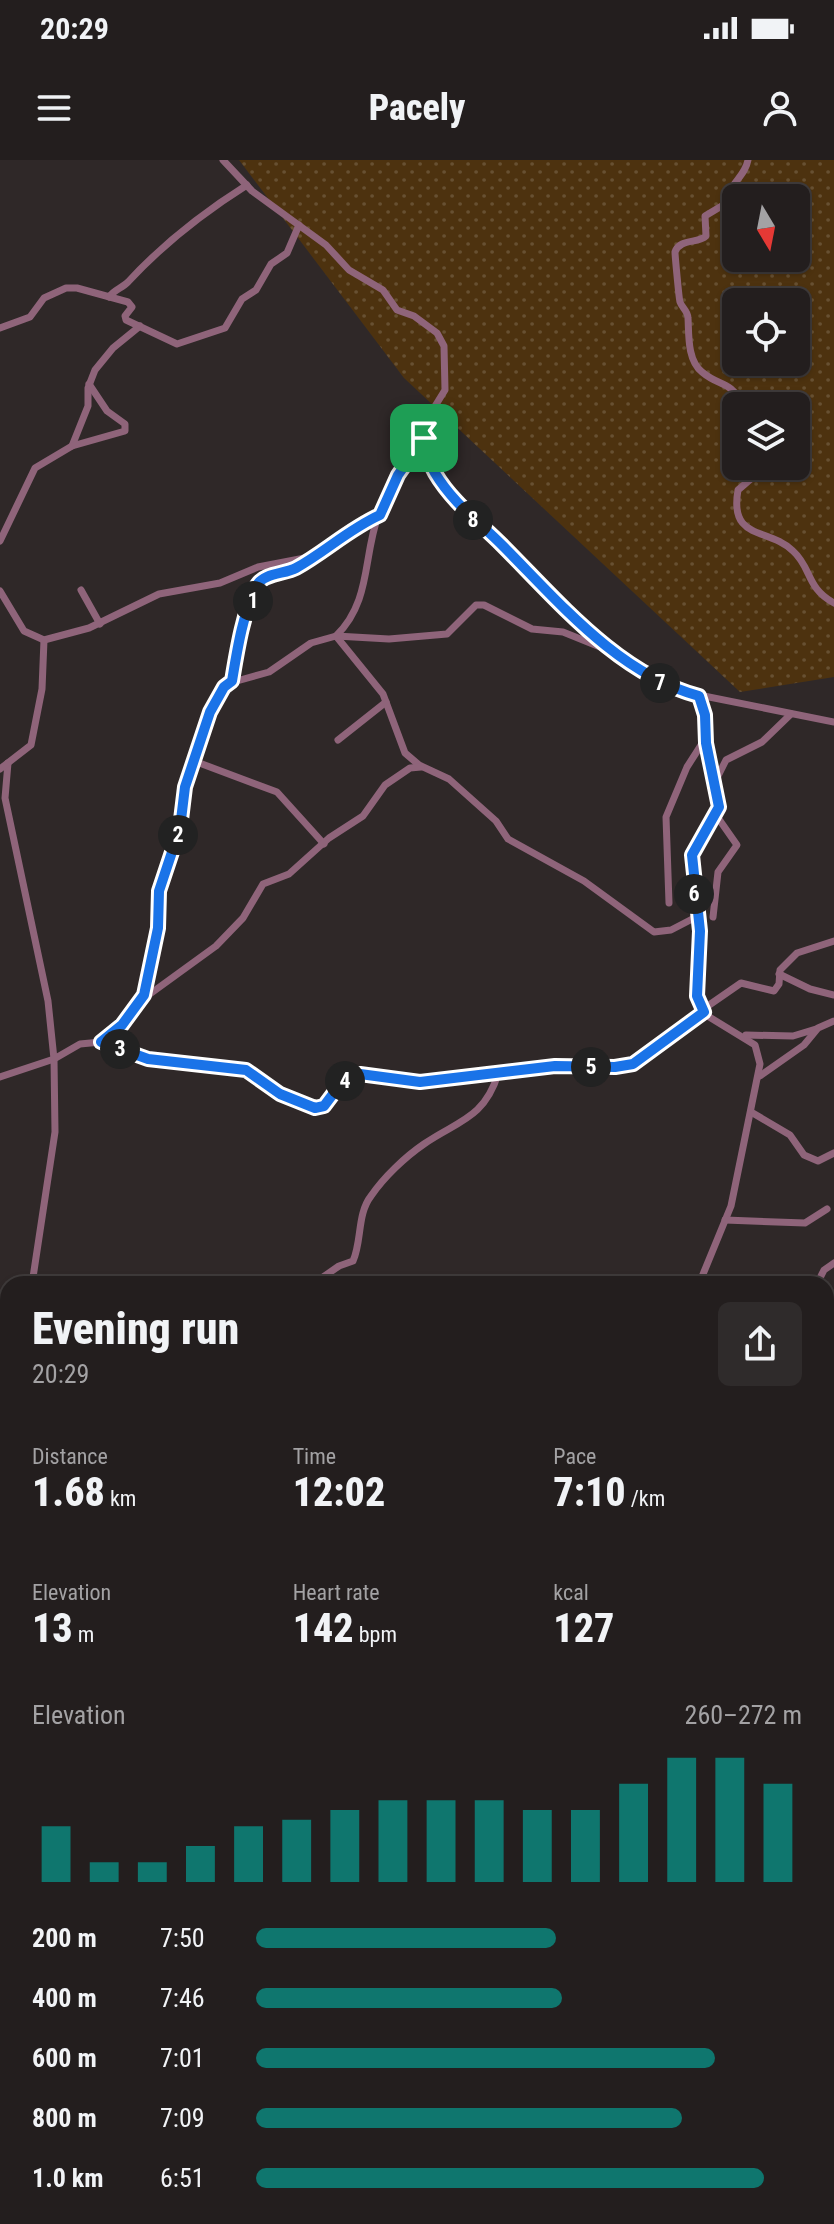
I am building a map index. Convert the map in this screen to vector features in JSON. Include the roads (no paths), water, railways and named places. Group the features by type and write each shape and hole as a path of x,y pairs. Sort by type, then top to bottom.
{"street":[{"path":"223,160 247,185 326,245 352,273 383,290 397,310 414,316 437,333 443,343 445,390 425,420 424,438 434,471 469,516 505,548 530,578 616,654 663,684 699,696 753,703 834,722"},
{"path":"734,392 728,384 701,372 696,364 686,333 688,315 678,294 675,257 677,249 688,241 701,241 706,236 705,216 725,204 728,190 745,172 748,160"},
{"path":"109,297 149,258 166,247 182,228 247,185"},
{"path":"0,328 30,317 44,298 66,288 132,305 126,319 177,344 218,332 242,299 259,287 271,264 287,253 299,225"},
{"path":"72,446 88,406 89,384 95,370 113,348 140,326"},
{"path":"0,541 18,510 32,471 72,446 125,431 125,424 110,414 89,384"},
{"path":"232,681 238,647 256,586 270,576 295,569 378,516 386,508 398,475 424,438"},
{"path":"750,480 738,490 737,505 743,524 749,532 793,551 814,589 834,603"},
{"path":"336,636 354,615 361,599 367,550 378,516"},
{"path":"0,591 24,631 44,640 100,624 159,594 220,583 258,567 310,557"},
{"path":"81,590 86,605 100,624"},
{"path":"143,999 158,928 160,885 180,828 184,792 210,712 224,687 232,681 269,672 311,643 336,636 389,639 447,634 456,629 468,609 481,605 532,629 563,632 616,654"},
{"path":"336,636 379,687 405,753 423,767 449,779 499,824 508,839 584,881 647,929 665,932 698,916"},
{"path":"0,769 31,745 42,689 44,640"},
{"path":"699,696 705,715 719,807 692,855 698,916 697,996 703,1011 749,1038 759,1054 759,1077 737,1184 702,1276"},
{"path":"338,740 386,702"},
{"path":"716,783 726,760 762,742 791,714"},
{"path":"669,903 666,817 687,767 706,737"},
{"path":"194,761 277,792 324,844"},
{"path":"8,763 5,798 48,1001 54,1059 55,1132 33,1276"},
{"path":"101,1042 122,1025 143,999 216,946 243,918 263,884 289,874 372,808 385,785 410,768 423,767"},
{"path":"713,917 718,872 737,845 716,815"},
{"path":"0,1077 54,1059 80,1044 101,1042 148,1059 246,1070 280,1094 315,1108 324,1106 339,1086 360,1074 420,1082 555,1066 615,1067 633,1064 741,983 774,991 779,984 779,974 797,953 834,941"},
{"path":"779,974 810,989 833,993"},
{"path":"740,1035 793,1036 834,1021"},
{"path":"114,1047 122,1025"},
{"path":"759,1077 804,1045 818,1028"},
{"path":"325,1276 353,1261 368,1200 388,1175 427,1142 474,1114 490,1094 498,1074"},
{"path":"751,1112 790,1135 806,1157 823,1160 834,1153"},
{"path":"725,1220 805,1223 813,1221 827,1209"},
{"path":"834,1399 834,1426"},
{"path":"834,2152 834,2213"}]}
